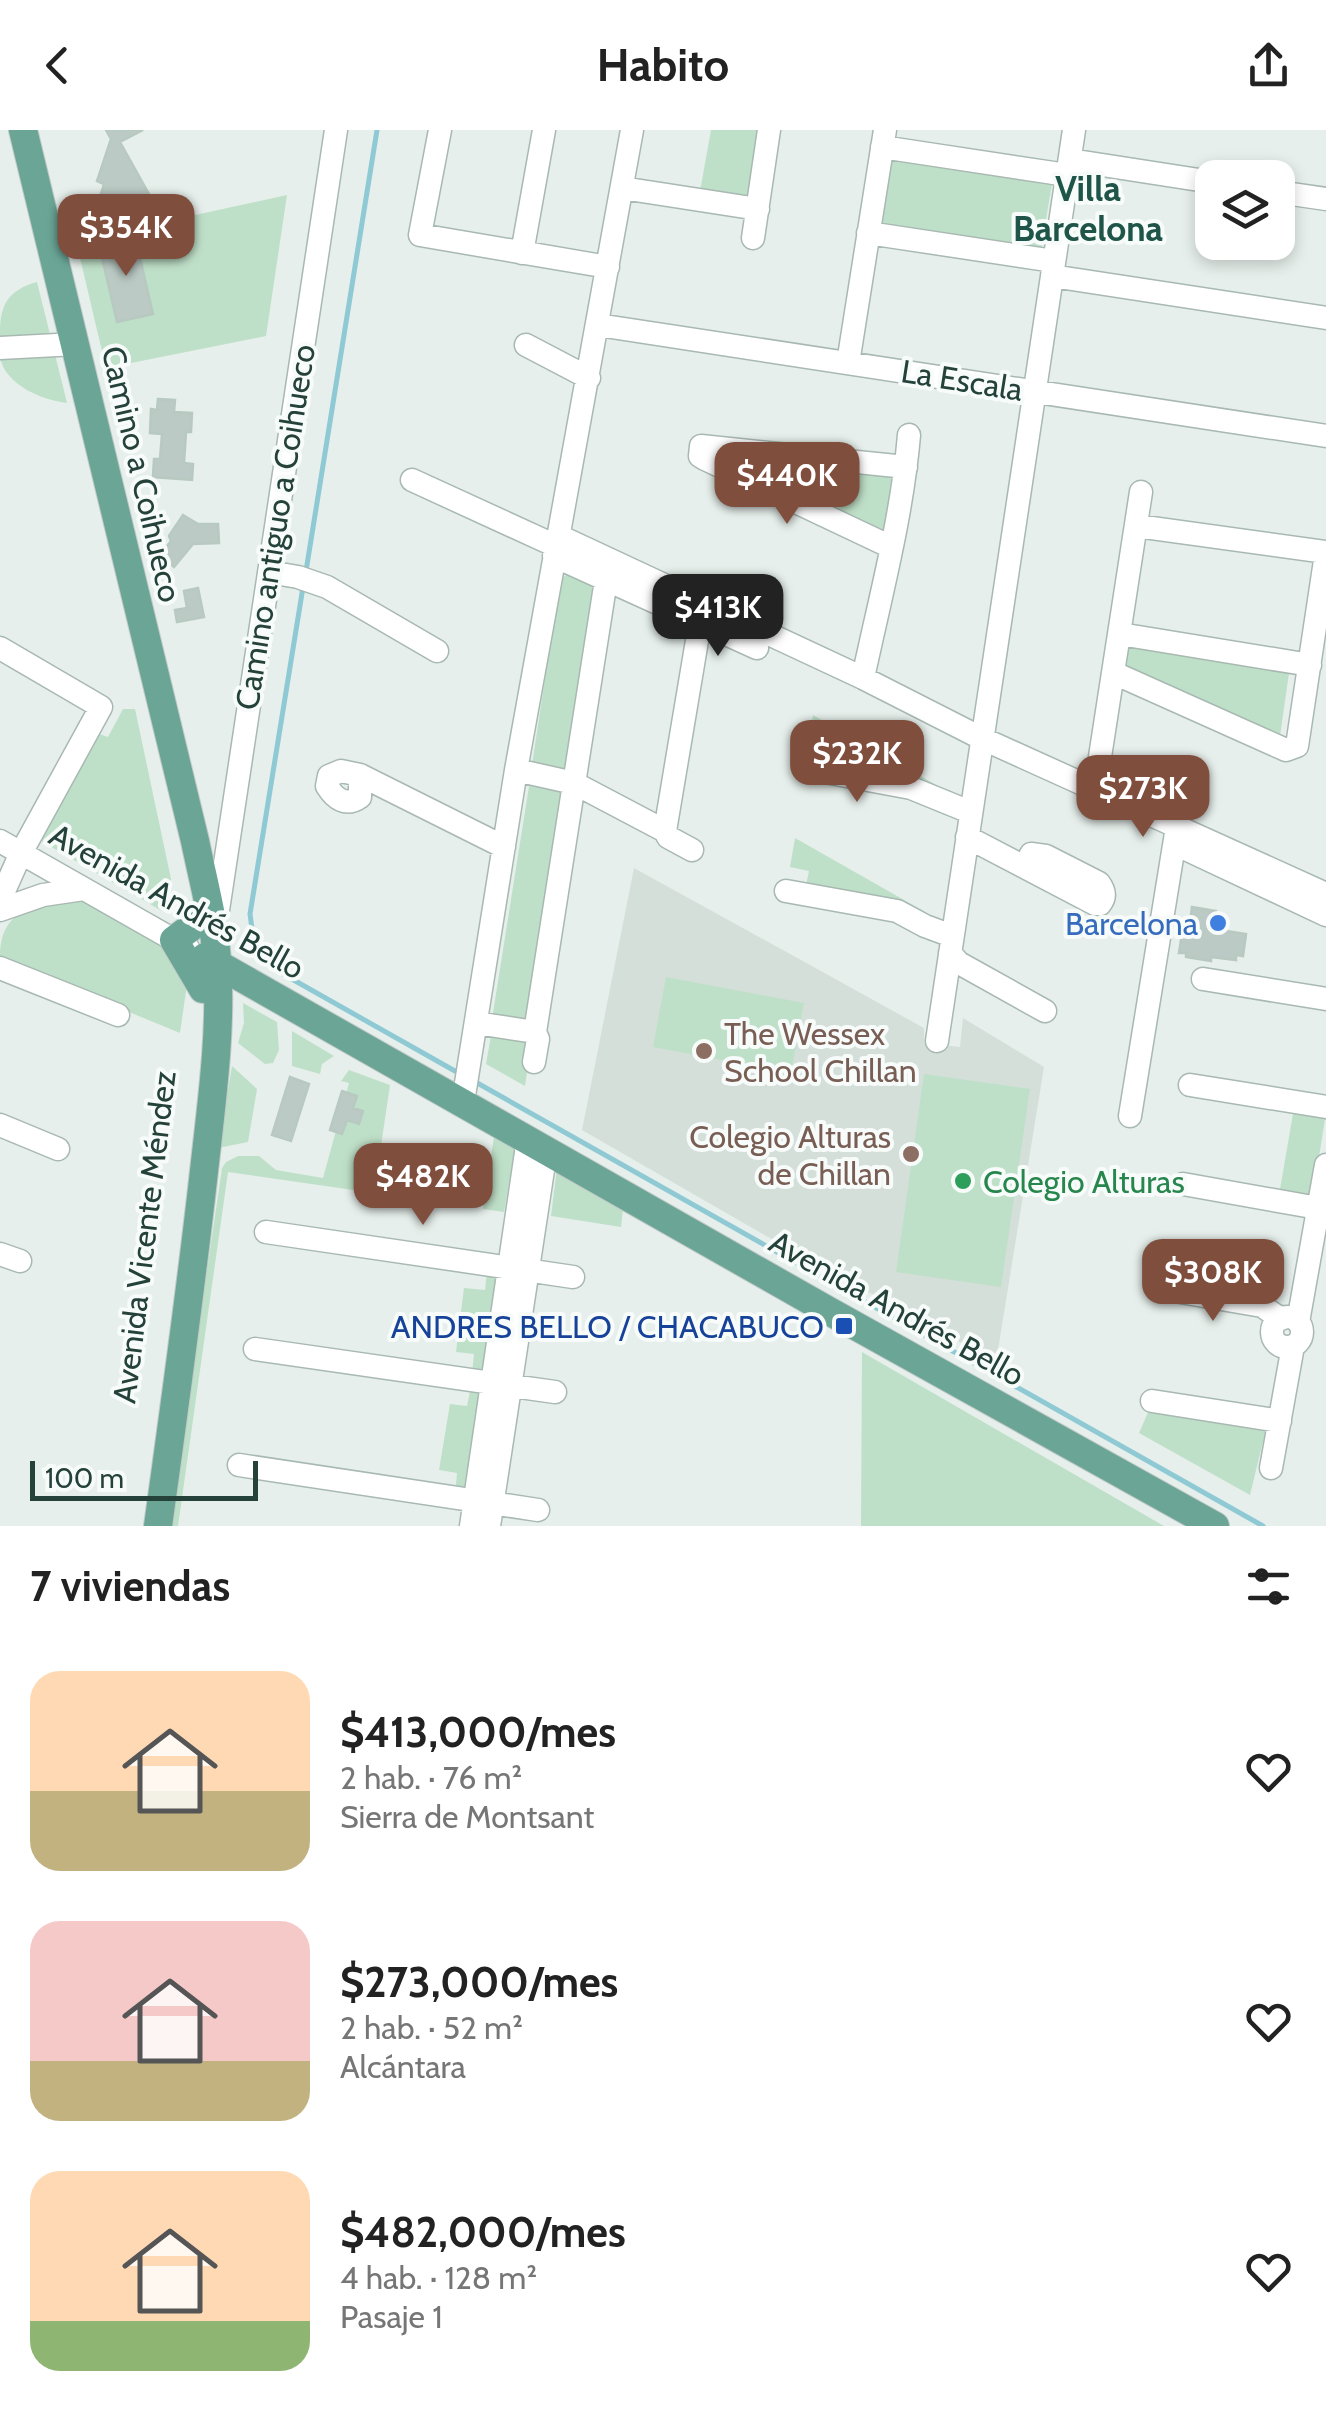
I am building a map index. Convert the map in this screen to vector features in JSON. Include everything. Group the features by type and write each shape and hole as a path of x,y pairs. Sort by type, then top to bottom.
{"main road":[{"name":"Camino a Coihueco","path":"23,130 195,841 210,979"},
{"path":"204,920 174,940 210,979 242,978"},
{"name":"Avenida Andrés Bello","path":"210,979 242,978 466,1083 537,1144 1214,1526"},
{"name":"Avenida Vicente Méndez","path":"158,1526 213,1087 210,979"},
{"name":"Avenida Vicente Méndez","path":"142,1526 173,1314 210,979"}],"street":[{"name":"Camino antiguo a Coihueco","path":"204,920 217,914 336,130"},
{"path":"440,130 420,235 608,267"},
{"path":"522,252 544,130"},
{"path":"466,1083 516,770 632,130"},
{"path":"753,238 770,130"},
{"path":"937,1041 1074,130"},
{"path":"848,363 883,139 1068,168 1195,180"},
{"path":"622,188 758,209"},
{"path":"1295,194 1326,199"},
{"path":"868,233 1326,318"},
{"name":"La Escala","path":"598,325 1326,434"},
{"path":"0,348 76,344"},
{"path":"526,344 589,378"},
{"path":"863,678 891,548 909,435"},
{"path":"891,548 705,460 700,456 701,446 906,467"},
{"path":"412,480 702,614 757,648"},
{"path":"1095,790 1141,492"},
{"path":"1114,673 1286,750 1297,746 1326,553 1137,526"},
{"path":"557,546 606,580 863,678 1095,790 1326,914"},
{"path":"269,572 328,587 437,651"},
{"path":"534,1062 538,1038 535,1032 606,580"},
{"path":"665,831 702,614"},
{"path":"1120,634 1310,665"},
{"path":"0,648 101,706 10,847 0,900"},
{"path":"811,752 809,768 911,788 970,812"},
{"path":"516,770 574,783 665,831 668,837 692,850"},
{"path":"360,776 504,847"},
{"path":"1176,836 1326,894"},
{"path":"1130,1116 1176,836"},
{"path":"967,838 1024,867"},
{"name":"Avenida Andrés Bello","path":"10,847 174,940"},
{"path":"0,910 43,895 84,889"},
{"path":"786,891 896,911 951,944 959,963 1045,1011"},
{"path":"0,968 118,1015"},
{"path":"1203,979 1326,1000"},
{"path":"476,1023 535,1032"},
{"path":"1190,1085 1326,1106"},
{"path":"0,1125 58,1149"},
{"path":"471,1526 485,1510 537,1144"},
{"path":"1290,1321 1326,1165"},
{"path":"1183,1184 1318,1208"},
{"path":"266,1232 573,1277"},
{"path":"1163,1289 1262,1306 1290,1321 1302,1336 1293,1346 1271,1468"},
{"path":"255,1349 554,1392"},
{"path":"1152,1401 1280,1421"},
{"path":"238,1465 485,1510 538,1510"}],"shaded area":[{"path":"634,868 924,1028 924,1043 960,1047 963,1018 1044,1067 996,1362 582,1130"}],"green space":[{"path":"711,130 764,130 754,205 699,197"},
{"path":"891,157 1052,184 1041,249 879,229"},
{"path":"287,195 266,336 106,368 76,241"},
{"path":"37,282 67,403 36,395 17,383 0,357 4,307 19,289"},
{"path":"704,457 903,470 888,544"},
{"path":"568,574 598,588 568,773 532,765 560,579"},
{"path":"1123,644 1289,673 1280,736 1119,668"},
{"path":"123,709 135,709 171,879 172,899 169,909 162,911 41,841 99,734 108,737"},
{"path":"813,715 947,791 847,767 850,750 808,742"},
{"path":"530,780 566,789 529,1017 520,1024 492,1019"},
{"path":"795,838 927,913 927,918 806,885 809,871 790,867"},
{"path":"80,900 159,938 188,977 180,1033 0,959 6,928 14,918 35,908"},
{"path":"666,977 804,1003 791,1073 653,1047"},
{"path":"243,1003 277,1022 279,1050 273,1063 265,1064 238,1043 244,1023"},
{"path":"492,1030 532,1037 525,1086 486,1064"},
{"path":"292,1031 334,1056 322,1064 320,1074 292,1066"},
{"path":"232,1066 257,1089 248,1142 218,1148"},
{"path":"349,1070 390,1085 374,1193 228,1172 178,1526 170,1526 222,1168 238,1156 259,1156 276,1170 323,1178 349,1083 341,1081"},
{"name":"Colegio Alturas","path":"924,1074 1030,1089 1001,1287 896,1272"},
{"path":"1294,1108 1326,1113 1312,1201 1279,1195"},
{"path":"495,1130 516,1143 504,1212 483,1209"},
{"path":"557,1168 623,1209 621,1227 551,1216"},
{"path":"487,1270 498,1272 485,1375 472,1374 474,1354 456,1352 464,1288 485,1290"},
{"path":"862,1352 1164,1526 861,1526"},
{"path":"471,1387 484,1389 467,1496 455,1494 457,1473 439,1470 450,1404 467,1406"},
{"path":"1149,1410 1266,1429 1250,1495 1139,1433"}],"building":[{"path":"106,130 143,130 120,142 160,214 100,197 104,184 97,181 111,139"},
{"path":"135,236 153,314 117,322 99,245"},
{"path":"158,399 175,400 174,412 192,413 184,463 193,464 192,480 153,477 154,459 160,459 162,434 150,433 151,409 157,410"},
{"path":"183,515 198,524 218,524 219,543 193,544 174,567 160,555"},
{"path":"198,588 204,617 177,622 175,610 187,608 184,591"},
{"path":"1192,907 1216,911 1213,929 1246,934 1243,956 1236,955 1236,960 1211,957 1211,961 1179,953 1184,921 1190,922"},
{"path":"290,1077 309,1084 291,1141 272,1135"},
{"path":"342,1091 357,1096 353,1108 363,1111 359,1124 347,1120 342,1134 330,1130"}],"waterway":[{"path":"306,571 377,130"},
{"path":"303,587 250,914 254,944 283,974 462,1075"},
{"path":"472,1080 1263,1526"}],"place":[{"name":"Barcelona","path":"1218,923"},
{"name":"The Wessex School Chillan","path":"704,1051"},
{"name":"Colegio Alturas de Chillan","path":"911,1154"},
{"name":"Colegio Alturas","path":"963,1181"},
{"name":"ANDRES BELLO / CHACABUCO","path":"844,1326"}],"district":[{"name":"Villa Barcelona","path":"1088,208"}]}
